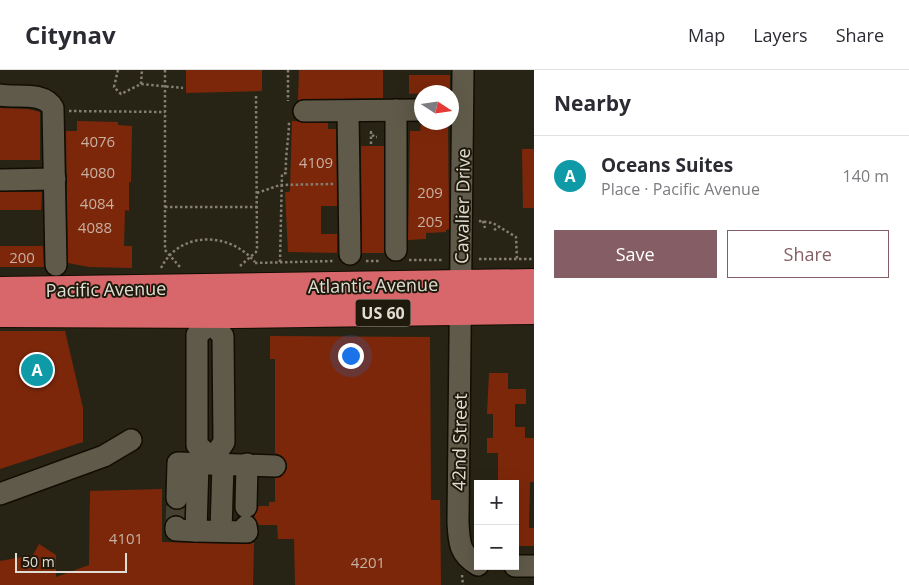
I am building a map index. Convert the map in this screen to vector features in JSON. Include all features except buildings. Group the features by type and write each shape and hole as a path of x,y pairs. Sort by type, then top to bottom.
{"highway":[{"name":"Atlantic Avenue","path":"211,287 534,283"},
{"name":"Pacific Avenue","path":"0,291 211,287"},
{"name":"Atlantic Avenue","path":"211,319 534,310"},
{"name":"Pacific Avenue","path":"0,313 211,319"}],"street":[{"name":"Cavalier Drive","path":"459,96 463,70"},
{"path":"0,95 38,97 48,101 54,111 56,265"},
{"path":"396,110 388,132 396,250"},
{"path":"294,113 414,110"},
{"path":"348,111 350,254"},
{"name":"Cavalier Drive","path":"457,130 460,312"},
{"path":"0,180 55,179"},
{"path":"211,287 211,319 197,335 197,445 211,463 221,532"},
{"name":"42nd Street","path":"460,312 459,544 468,559 474,563"},
{"path":"0,494 104,456 131,440"},
{"path":"177,498 178,463 275,466"},
{"path":"211,463 186,529 247,532 247,464"},
{"path":"519,566 534,566"}],"path":[{"path":"118,70 114,87 121,94 141,84 183,88"},
{"path":"141,84 142,70"},
{"path":"165,70 165,250 187,273"},
{"path":"280,262 282,174 286,173 285,150 294,113 288,70"},
{"path":"239,267 251,257 257,248 256,95"},
{"path":"54,111 165,112"},
{"path":"348,134 371,132 378,129 388,132"},
{"path":"371,132 377,138 388,132"},
{"path":"371,132 371,144"},
{"path":"379,144 388,132"},
{"path":"257,194 282,185 349,183"},
{"path":"165,207 257,207"},
{"path":"478,212 478,221 499,227 516,238 517,259"},
{"path":"483,221 486,228"},
{"path":"494,230 499,227"},
{"path":"158,274 169,256 189,243 208,239 227,242 251,257 260,271"}],"tunnel":[{"path":"176,527 177,498"}],"place":[{"name":"Oceans Suites","path":"37,370"}]}
